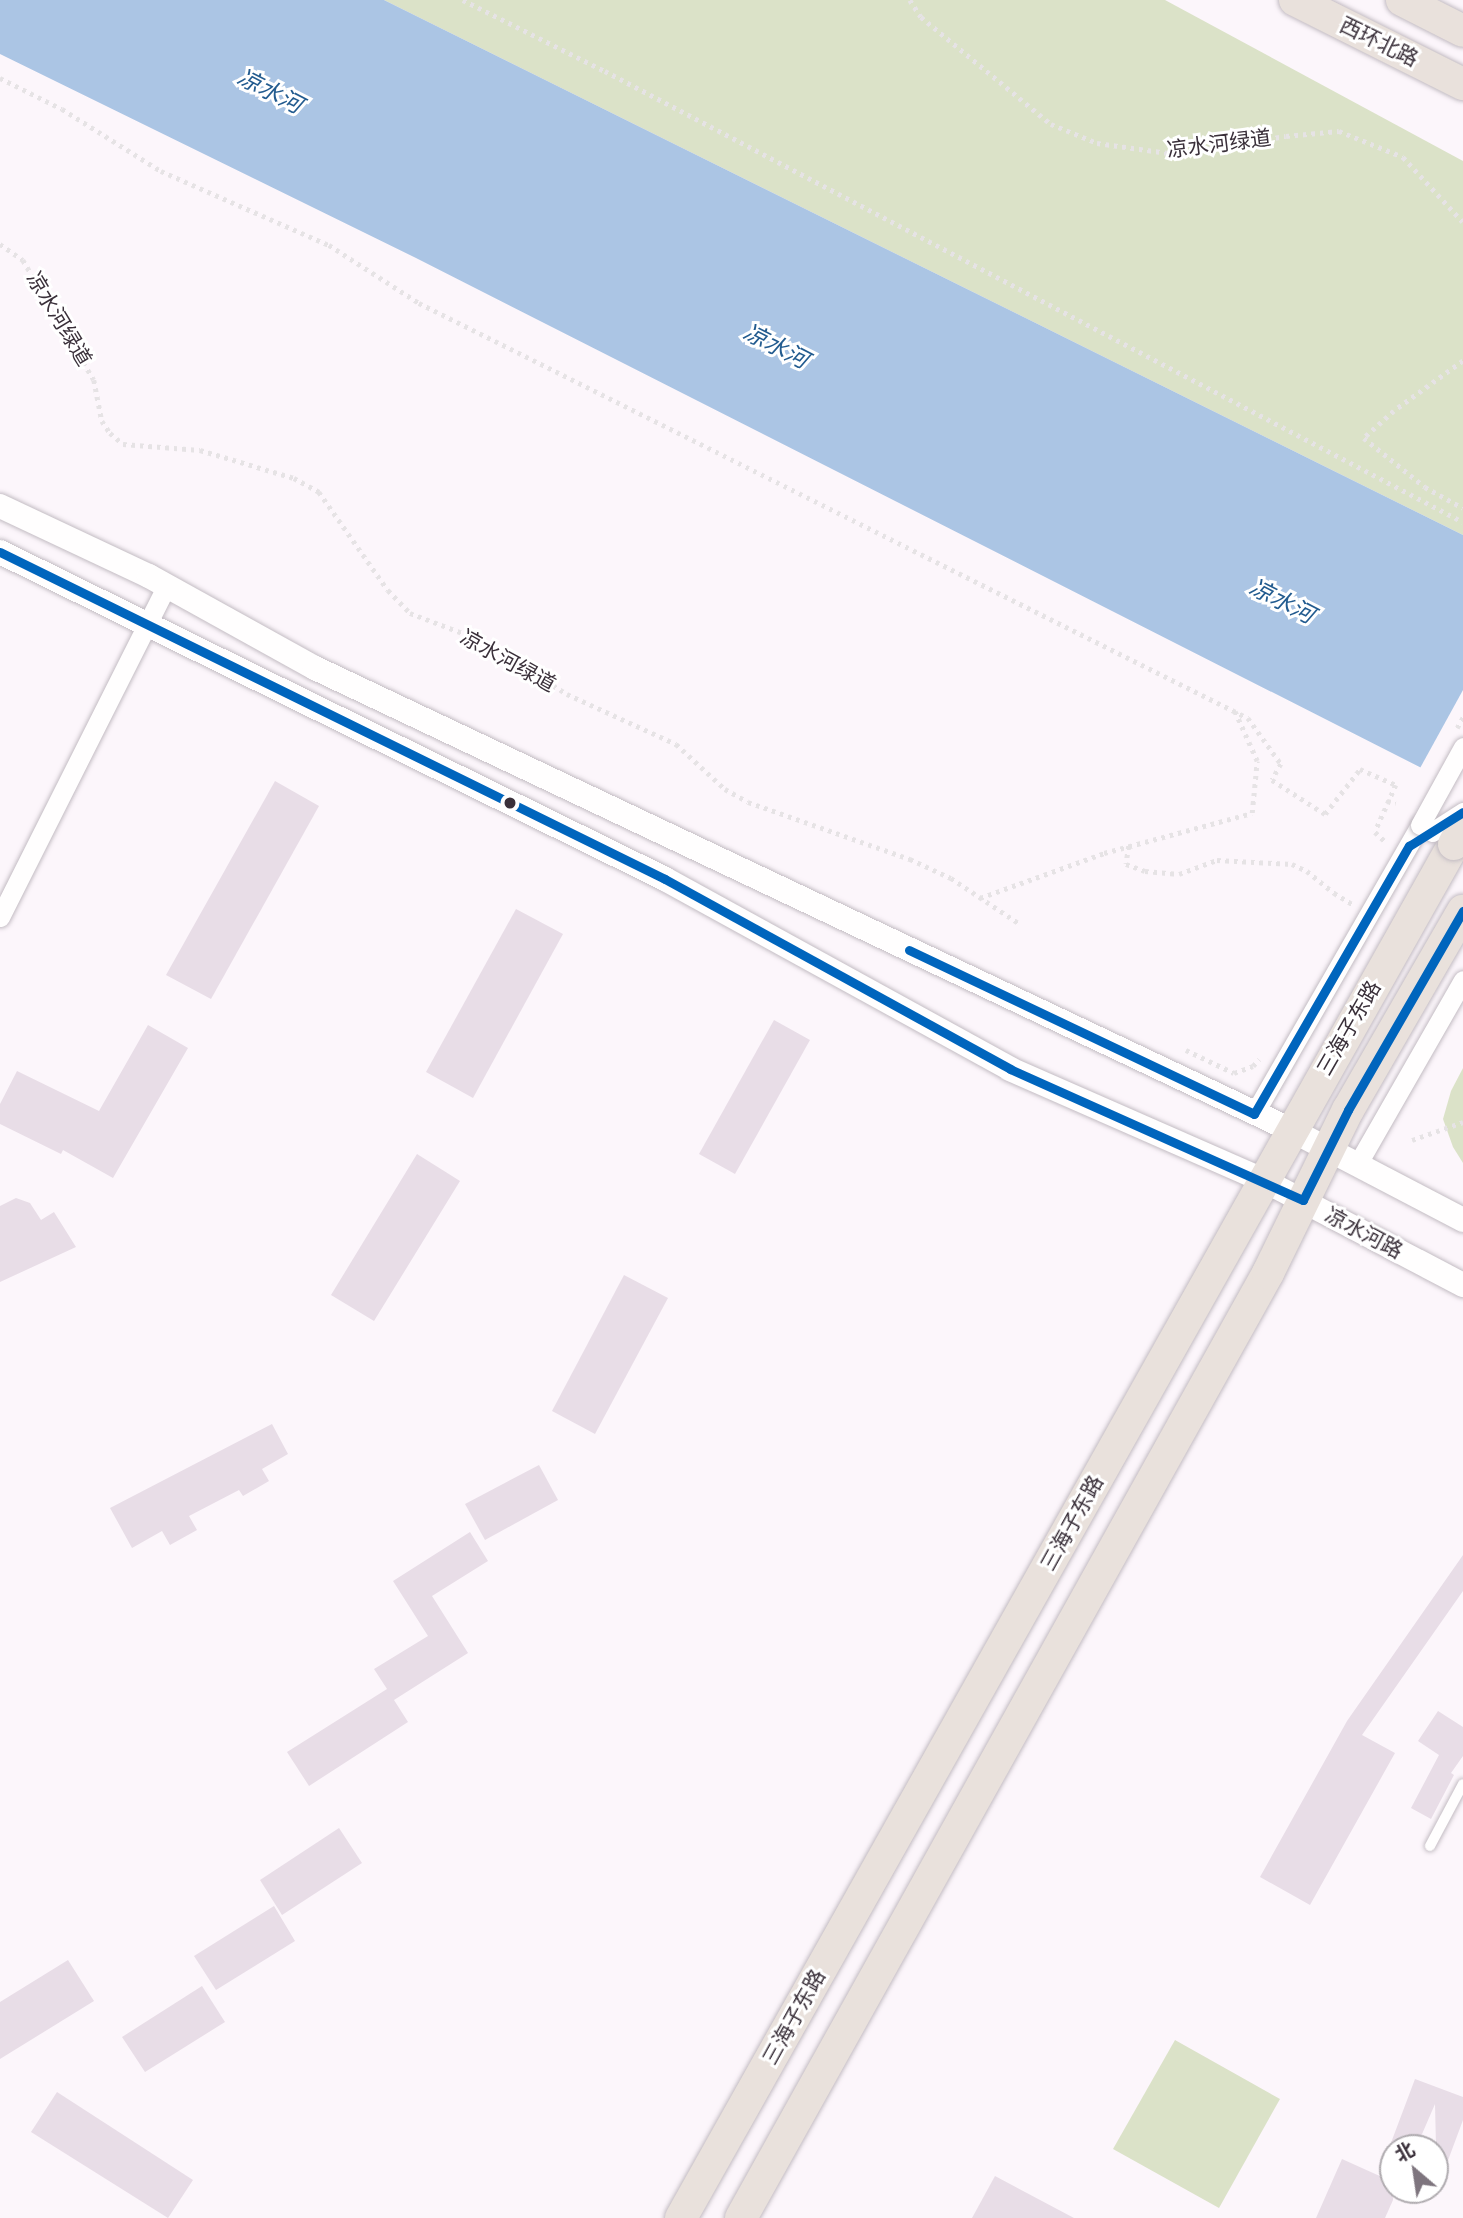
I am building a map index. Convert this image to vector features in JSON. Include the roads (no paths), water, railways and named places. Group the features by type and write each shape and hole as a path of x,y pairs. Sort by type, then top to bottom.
{"main road":[{"name":"西环北路","path":"1294,0 1463,84"},
{"path":"1402,0 1463,31"},
{"name":"三海子东路","path":"681,2218 1265,1181 1442,832"},
{"name":"三海子东路","path":"741,2218 1268,1273 1328,1150 1463,911"}],"street":[{"path":"0,506 149,576 315,668 1291,1130 1463,1220"},
{"name":"凉水河路","path":"0,552 665,879 1010,1069 1265,1181 1463,1285"},
{"path":"0,917 166,587"},
{"path":"1442,832 1463,747"},
{"path":"1254,1114 1403,841 1442,832 1463,813"},
{"path":"1357,1165 1463,980"}],"lane":[{"path":"1430,1846 1463,1784"}],"water":[{"name":"凉水河","path":"0,0 384,0 1463,535 1463,789 416,258 0,54"}]}
